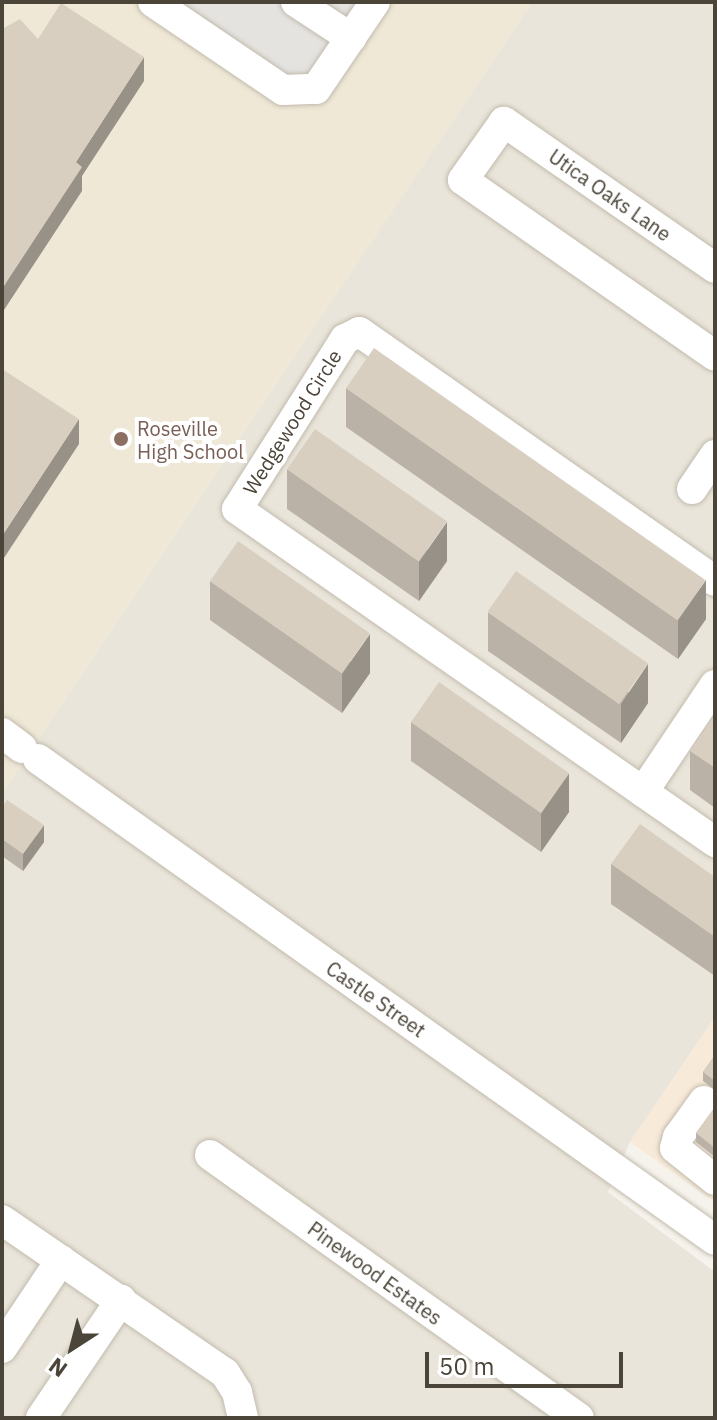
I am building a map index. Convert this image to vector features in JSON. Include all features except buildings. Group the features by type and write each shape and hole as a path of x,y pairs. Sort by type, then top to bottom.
{"street":[{"path":"153,2 283,90 316,89 375,2"},
{"path":"296,2 351,38"},
{"name":"Utica Oaks Lane","path":"715,268 504,122 463,180 715,356"},
{"name":"Wedgewood Circle","path":"715,581 359,332 345,339 237,509 715,842"},
{"path":"692,489 715,455"},
{"path":"643,792 715,685"},
{"name":"Castle Street","path":"21,747 715,1240"},
{"path":"704,1101 678,1137 675,1148 715,1180"},
{"name":"Pinewood Estates","path":"210,1155 579,1418"},
{"path":"2,1220 225,1373 237,1392 243,1418"},
{"path":"2,1348 61,1260"},
{"path":"41,1418 121,1300"}],"shaded area":[{"name":"Roseville High School","path":"2,2 532,2 2,793"},
{"path":"172,2 391,2 325,102"},
{"path":"532,2 715,2 715,1017 630,1142 608,1192 715,1272 715,1418 2,1418 2,793"},
{"path":"715,1017 715,1202 630,1142"}],"place":[{"name":"Roseville High School","path":"121,439"}]}
